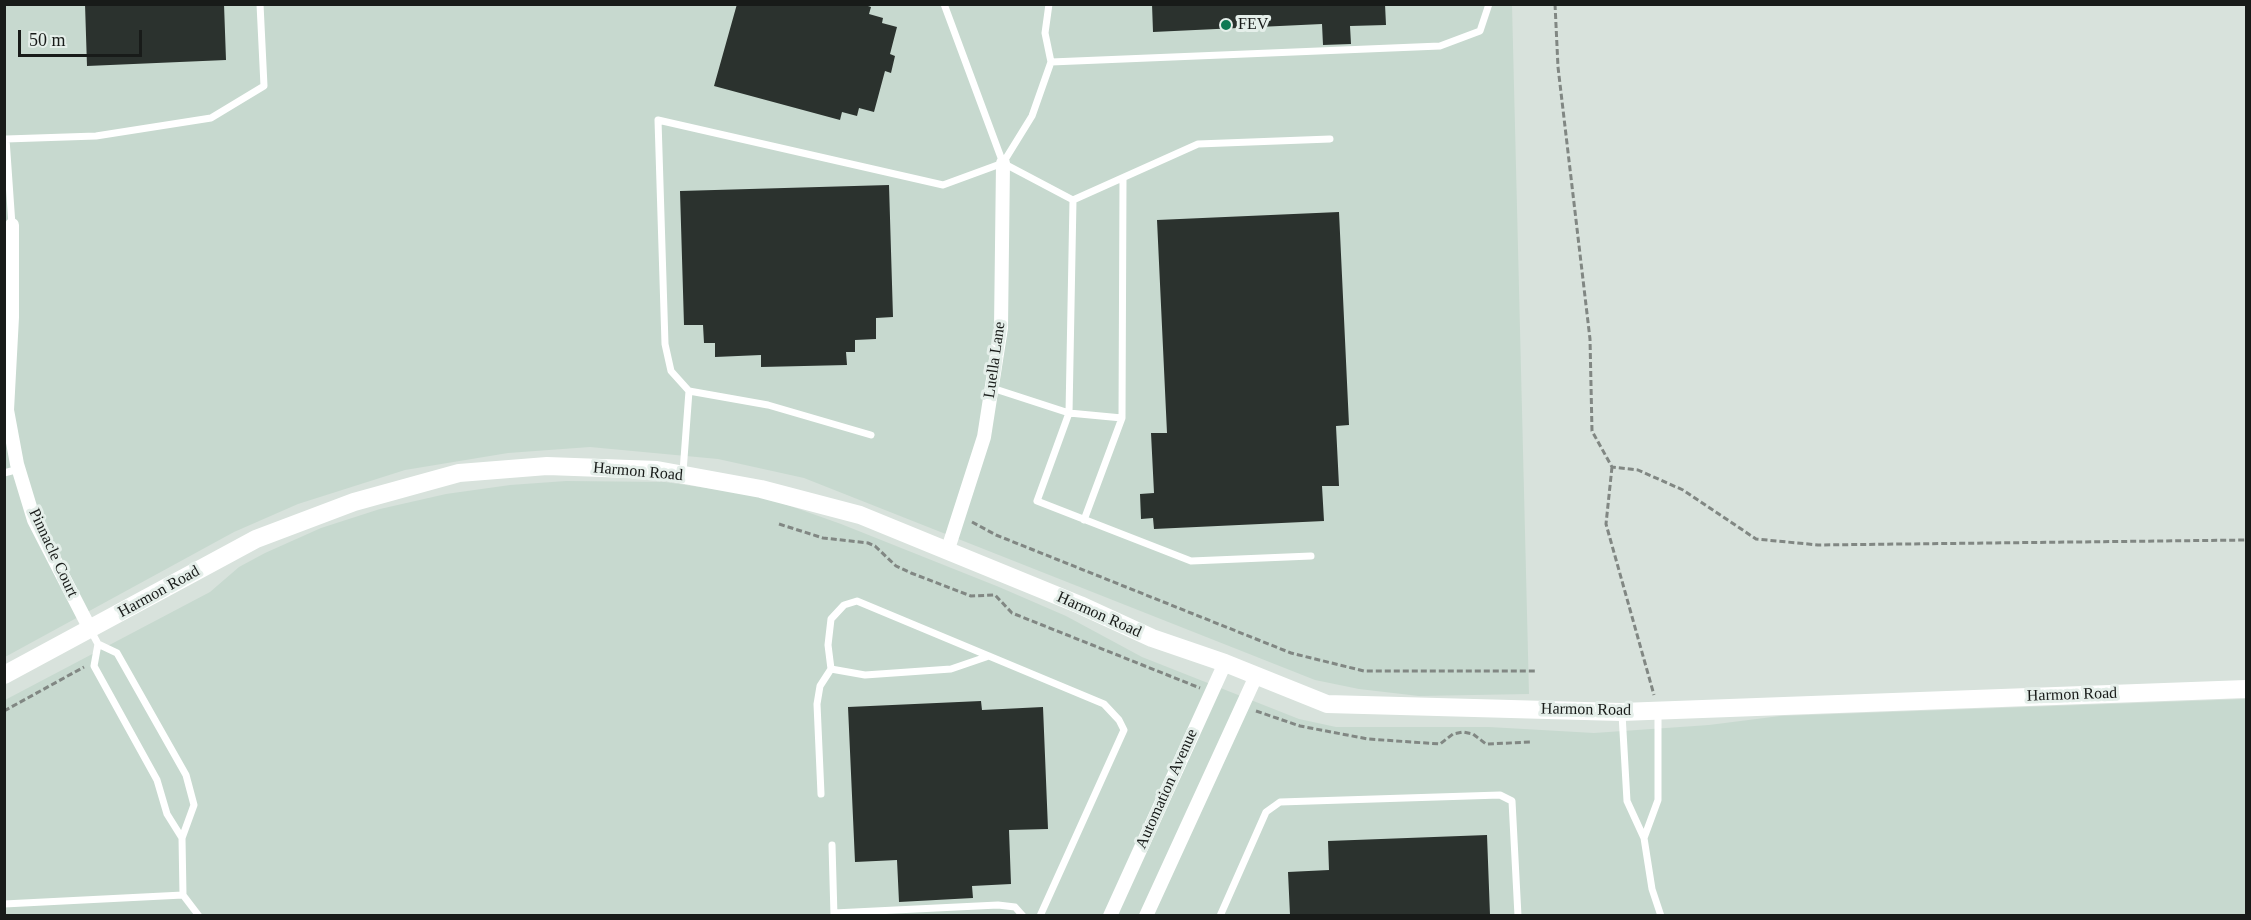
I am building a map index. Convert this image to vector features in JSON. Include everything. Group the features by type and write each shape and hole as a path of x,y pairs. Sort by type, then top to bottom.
{"street":[{"name":"Luella Lane","path":"947,552 984,437 1001,328 1003,163"},
{"name":"Pinnacle Court","path":"12,225 7,410 19,469 34,520 94,637"},
{"name":"Harmon Road","path":"4,675 94,637 256,539 354,502 459,473 547,466 657,470 761,489 860,515 1080,605 1152,638 1225,663 1327,704 1622,712 2247,689"},
{"name":"Automation Avenue","path":"1110,915 1225,663"},
{"name":"Automation Avenue","path":"1146,915 1256,676"}],"lane":[{"path":"12,225 5,139 96,136 211,118 264,86 260,4"},
{"path":"944,4 1003,163 1073,200"},
{"path":"871,435 768,405 689,391 671,371 665,344 658,120 943,185 1003,163 1032,116 1051,62 1046,33 1049,4"},
{"path":"1051,62 1440,46 1480,31 1489,4"},
{"path":"1073,200 1198,144 1330,138"},
{"path":"1084,520 1122,418 1123,179"},
{"path":"1073,200 1070,413 1037,501 1191,561 1311,556"},
{"path":"992,388 1070,413 1122,418"},
{"path":"682,475 689,391"},
{"path":"4,473 19,469"},
{"path":"821,794 817,704 820,686 831,669 828,645 831,619 844,605 857,601 1104,704 1124,729 1040,915"},
{"path":"94,637 94,666 157,780 167,814 182,838"},
{"path":"94,637 117,653 186,775 194,805 182,838 183,896 199,915"},
{"path":"831,669 865,675 951,669 989,656"},
{"path":"1644,838 1658,800 1658,710"},
{"path":"1622,712 1627,801 1644,838 1652,889 1661,915"},
{"path":"1221,915 1266,812 1280,802 1500,795 1512,801 1518,915"},
{"path":"832,845 834,914 998,904 1015,907 1023,915"},
{"path":"4,904 183,896"}],"path":[{"path":"1555,4 1558,67 1590,339 1592,431 1612,467 1606,524 1658,710"},
{"path":"1612,467 1638,470 1683,490 1756,539 1818,545 2247,540"},
{"path":"958,517 996,535 1291,653 1364,670 1535,671"},
{"path":"4,711 95,661"}],"shaded area":[{"path":"5,5 1512,5 1529,694 1419,696 1359,689 1315,680 804,478 718,459 590,447 508,453 405,470 298,504 234,532 5,657"},
{"path":"566,481 665,482 762,496 841,524 999,587 1066,616 1142,657 1299,719 1336,727 1489,727 1594,733 1709,725 1780,716 2246,699 2246,915 5,916 5,700 210,592 239,567 321,528 380,509 446,494 510,485"}],"building":[{"path":"85,4 224,4 226,60 87,66"},
{"path":"737,4 862,4 871,7 869,14 883,18 882,23 897,27 890,54 895,56 891,73 885,71 874,112 859,108 857,116 842,112 840,120 714,86"},
{"name":"FEV","path":"1152,4 1385,4 1386,25 1350,26 1351,44 1323,45 1322,24 1153,32"},
{"path":"889,185 893,317 876,318 876,339 855,340 855,352 846,352 847,365 761,367 761,355 715,357 715,343 704,343 703,325 684,325 680,191"},
{"path":"1339,212 1349,425 1336,426 1339,486 1322,486 1324,521 1154,529 1153,518 1141,519 1140,494 1154,493 1151,433 1167,433 1157,220"},
{"path":"981,701 982,710 1043,707 1048,829 1009,830 1011,884 972,886 973,898 899,902 897,860 855,862 848,707"},
{"path":"1487,835 1490,915 1290,915 1288,872 1329,870 1328,841"}],"place":[{"name":"FEV","path":"1226,25"}]}
